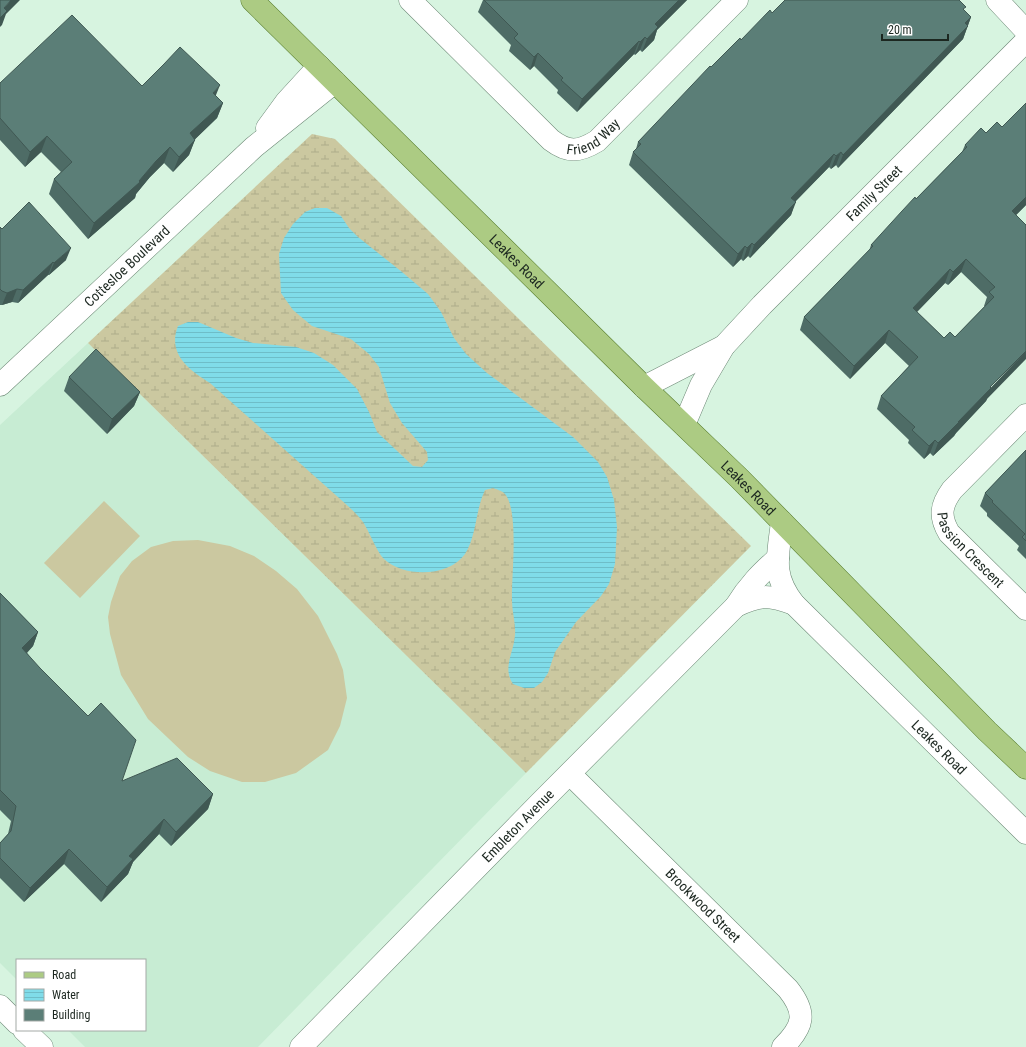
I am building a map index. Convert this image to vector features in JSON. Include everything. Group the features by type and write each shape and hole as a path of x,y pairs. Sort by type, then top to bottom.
{"main road":[{"name":"Leakes Road","path":"252,0 782,522 987,731 1026,768"}],"street":[{"name":"Friend Way","path":"424,5 551,140 560,147 571,150 579,149 598,141 737,0"},
{"path":"997,0 1026,31"},
{"name":"Family Street","path":"684,425 701,385 724,346 762,305 1026,42"},
{"name":"Cottesloe Boulevard","path":"254,147 286,102 319,66"},
{"name":"Cottesloe Boulevard","path":"0,385 254,147 335,82"},
{"name":"Family Street","path":"644,387 724,346"},
{"name":"Passion Crescent","path":"1026,415 952,490 944,500 942,511 943,523 949,533 1026,609"},
{"name":"Leakes Road","path":"782,522 778,558 779,579 786,593 794,604 1026,833"},
{"name":"Embleton Avenue","path":"301,1047 736,606 744,592 756,578 778,558"},
{"name":"Embleton Avenue","path":"736,606 751,599 770,597 794,604"},
{"name":"Brookwood Street","path":"570,774 795,998 801,1017 800,1024 797,1032 783,1047"},
{"path":"0,1006 16,1022"},
{"path":"25,1031 42,1047"}],"shaded area":[{"path":"88,343 526,773 258,1047 85,1047 69,1031 146,1031 146,959 16,959 16,979 0,963 0,425"}],"green space":[{"path":"312,134 335,139 751,546 526,773 88,343"},
{"path":"104,501 140,536 80,598 44,563"},
{"path":"198,540 230,546 254,556 276,571 297,589 318,616 337,654 343,670 347,698 340,726 328,750 296,773 265,782 242,782 210,771 188,757 148,719 121,675 110,634 108,617 111,602 120,576 132,561 151,547 173,541"}],"water":[{"path":"315,208 327,208 341,216 349,228 358,237 428,294 441,312 454,338 466,354 487,373 573,437 598,462 607,477 614,500 617,527 615,564 609,584 601,596 576,622 555,652 548,673 542,682 534,688 524,688 513,684 509,672 515,631 512,601 514,544 512,513 509,501 504,493 493,488 485,490 479,506 469,547 458,562 438,571 426,572 414,572 393,565 381,556 363,522 348,506 210,383 188,367 178,353 175,345 175,336 178,326 188,322 198,322 236,338 253,343 296,347 314,353 333,365 357,389 377,432 413,466 422,467 428,460 427,452 402,423 390,403 379,367 369,354 351,339 312,326 293,310 281,293 279,254 284,238 293,224 305,212"}],"building":[{"path":"0,0 11,0 4,8 7,11 0,18"},
{"path":"484,0 679,0 655,24 658,27 647,39 645,37 640,42 639,41 582,99 561,80 563,78 538,53 534,57 514,38 518,34"},
{"path":"785,0 959,0 966,7 963,9 971,17 965,23 968,26 843,155 841,152 836,156 834,154 791,198 796,202 754,245 752,243 747,248 745,246 738,254 633,152 641,144 638,142 710,66 711,67 740,38 741,40 770,10 772,13"},
{"path":"72,15 142,86 180,47 220,85 213,93 223,103 190,133 195,140 179,157 170,147 156,161 139,181 140,182 94,223 54,179 72,162 47,136 30,152 0,118 0,83"},
{"path":"1026,103 1026,197 1012,211 1026,225 1026,351 938,443 935,440 929,446 912,430 915,427 881,396 918,357 889,330 854,366 804,317 873,246 871,245 915,197 916,199 967,147 965,145 981,128 986,133 997,122 1002,127","holes":["966,259 995,287 989,292 994,297 955,337 950,332 944,338 913,308 950,269 953,272"]},
{"path":"29,202 71,248 54,263 53,262 23,290 17,289 7,293 0,289 0,227 2,229"},
{"path":"96,349 140,392 112,419 69,377"},
{"path":"1026,450 1026,541 1022,537 1025,534 992,502 993,501 985,493"},
{"path":"0,593 38,632 22,648 40,668 88,716 101,703 136,740 122,781 177,758 213,794 176,832 164,819 129,856 133,859 107,887 69,849 30,888 0,858 0,843 11,831 16,806 0,790"}]}
